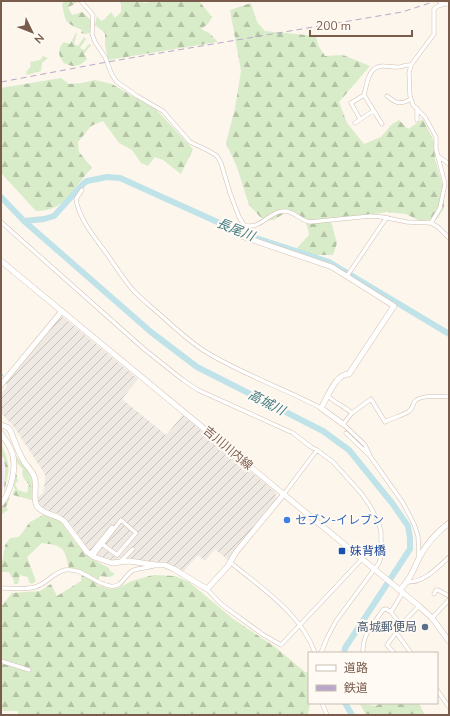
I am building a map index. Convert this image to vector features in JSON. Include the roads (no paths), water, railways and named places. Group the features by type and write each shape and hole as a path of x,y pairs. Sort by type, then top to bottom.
{"street":[{"path":"81,1 93,15 92,34 112,75 117,82 162,111 190,142 212,152 217,156 239,217 244,225 252,227 270,215 285,211 292,213 306,222 371,216 387,217 407,222 431,223 438,227 449,238"},
{"path":"439,1 447,4"},
{"path":"431,223 440,208 445,184 436,149 436,137 425,117 413,105 409,78 411,65 434,34 434,9 438,6 447,4"},
{"path":"360,119 351,103 364,95 370,74 375,67 383,65 399,67 407,64 411,65"},
{"path":"364,95 382,124"},
{"path":"387,96 392,101 398,103 404,103 411,99"},
{"path":"416,120 417,108"},
{"path":"355,123 373,111"},
{"path":"438,155 449,164"},
{"path":"82,190 76,199 77,207 82,218 132,289 140,297 204,351 321,408 343,424 365,444 370,456"},
{"path":"348,275 387,217"},
{"path":"1,222 144,349 183,380 198,390 293,433 333,462 364,497 382,532 381,541 384,547 382,557 336,621 326,638 321,652"},
{"path":"244,225 239,233 332,266 394,306 349,374 344,374 336,381 321,408"},
{"name":"吉川川内線","path":"1,261 419,606 432,618 449,641"},
{"path":"1,385 62,311"},
{"path":"328,396 335,402 346,407 352,413"},
{"path":"343,424 352,413 371,399 385,422 408,412 418,399 434,396 449,397"},
{"path":"1,425 10,430 22,460 34,476 36,482 37,506 64,521 91,555 112,563 129,561 165,565 174,569 208,589 221,604 279,645 281,645 362,559"},
{"path":"346,433 370,456 403,503 414,524 418,536 419,558"},
{"path":"1,434 11,450 14,464 9,491 1,504"},
{"path":"208,589 317,450"},
{"path":"91,555 121,520 136,533 117,556 102,544"},
{"path":"390,612 400,590 408,582 419,558 429,542 449,523"},
{"path":"91,555 112,527"},
{"path":"120,562 133,549"},
{"path":"408,582 429,576 449,557"},
{"path":"230,562 293,617 308,638 315,652"},
{"path":"1,588 36,587 64,570 80,572 106,585 115,586 120,584 133,571 151,568 156,565"},
{"path":"434,594 436,590 438,590 449,596"},
{"path":"432,618 449,600"},
{"path":"393,652 387,645 396,633 395,631 419,606"},
{"path":"362,652 362,643 368,631 383,610 386,609 390,612 401,626"},
{"path":"396,633 410,652"},
{"path":"1,661 29,670"},
{"path":"438,691 449,707"},
{"path":"322,704 327,715"}],"waterway":[{"name":"長尾川","path":"24,221 44,219 54,216 87,181 107,177 120,178 244,234 329,262 449,334"},
{"name":"高城川","path":"1,197 24,221 151,332 197,367 323,431 349,450 392,503 408,526 410,549 345,648 344,652"},
{"name":"高城川","path":"346,704 352,715"}],"railway":[{"path":"1,82 107,62 402,12 436,1"}],"place":[{"name":"セブン-イレブン","path":"287,520"},
{"name":"妹背橋","path":"342,551"},
{"name":"高城郵便局","path":"425,627"}]}
